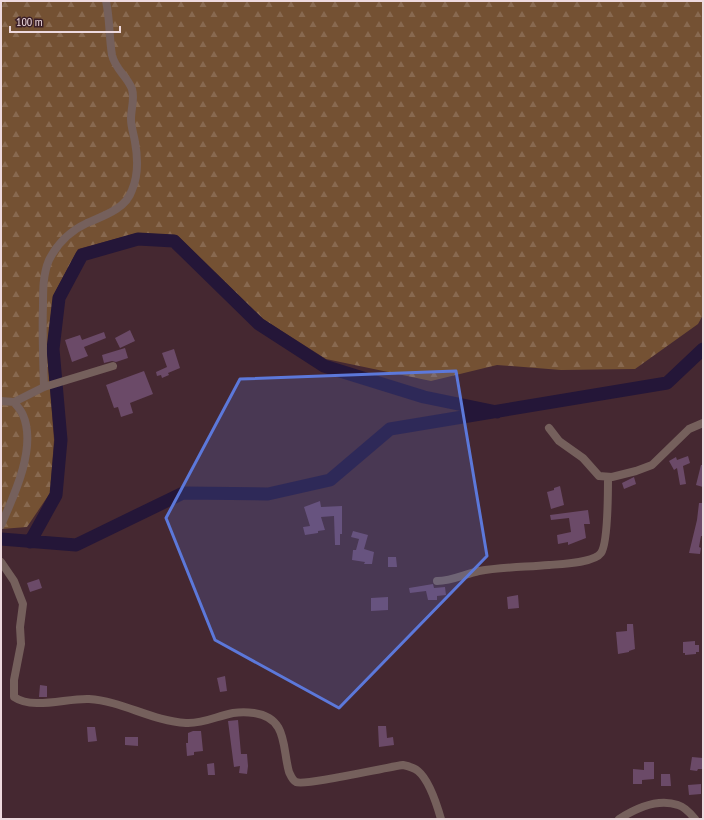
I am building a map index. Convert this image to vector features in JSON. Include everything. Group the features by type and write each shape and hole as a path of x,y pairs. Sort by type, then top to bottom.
{"street":[{"path":"44,386 42,321 44,276 48,261 55,249 65,237 84,224 115,210 123,204 130,195 135,177 137,156 131,118 133,96 127,80 114,62 112,55 109,13 106,1"},
{"path":"1,401 14,402 44,386 113,366"},
{"path":"1,525 20,481 28,437 23,415 14,402"},
{"path":"549,428 559,441 583,458 599,476 608,477 636,471 652,465 689,429 703,423"},
{"path":"437,581 445,581 479,571 568,563 591,559 598,556 604,547 607,517 608,477"},
{"path":"1,562 14,581 22,604 20,627 21,644 14,680 14,697 20,700 38,703 68,699 101,700 153,716 185,723 199,722 234,713 255,713 267,716 272,719 280,730 291,778 295,782 301,783 318,781 403,765 413,768 419,772 426,782 438,807 441,819"},
{"path":"619,819 641,806 656,803 668,803 678,805 685,809 695,819"}],"highlighted area":[{"path":"456,371 487,556 339,708 215,640 166,518 240,379"}],"green space":[{"path":"1,1 703,1 703,315 698,324 635,369 561,370 497,365 431,381 326,359 263,319 177,235 137,233 78,249 53,296 47,349 54,440 50,493 27,527 1,529"}],"building":[{"path":"130,330 135,341 120,348 115,338"},
{"path":"104,332 106,338 84,347 88,356 72,362 65,340 80,335 82,340"},
{"path":"125,348 128,358 116,362 112,361 104,363 102,355"},
{"path":"174,349 180,368 168,373 169,375 162,378 161,375 157,376 156,372 167,367 162,353"},
{"path":"144,371 153,394 130,403 133,413 121,417 118,407 114,408 106,385"},
{"path":"688,456 690,463 683,466 686,484 680,485 677,468 674,470 669,461 676,457 677,460"},
{"path":"701,465 703,465 703,487 696,485"},
{"path":"634,477 636,484 624,489 622,483"},
{"path":"560,486 564,505 551,509 547,492"},
{"path":"320,501 321,507 342,506 342,534 340,534 340,545 335,545 334,516 321,517 325,530 318,531 318,533 305,535 303,527 310,526 304,507"},
{"path":"699,503 703,503 703,536 701,536 699,547 701,548 700,554 689,553 697,520"},
{"path":"588,510 590,524 584,524 586,538 568,545 568,542 558,544 557,535 571,532 569,518 551,520 550,515"},
{"path":"353,531 368,535 364,549 374,552 372,564 364,564 365,562 352,560 353,550 356,550 359,539 351,537"},
{"path":"388,557 396,557 397,567 388,567"},
{"path":"39,579 42,588 30,592 27,583"},
{"path":"433,584 434,588 445,587 446,595 437,596 437,600 428,600 426,591 410,593 409,588"},
{"path":"518,595 519,608 508,609 507,597"},
{"path":"388,597 388,610 371,611 371,598"},
{"path":"627,624 633,624 635,649 618,654 616,632 627,631"},
{"path":"695,641 695,645 699,645 699,652 696,652 696,654 685,655 685,653 683,653 683,642"},
{"path":"225,676 227,691 220,692 217,678"},
{"path":"40,685 47,686 47,697 39,697"},
{"path":"238,720 241,754 247,754 247,774 239,773 240,766 234,767 228,721"},
{"path":"378,726 386,726 387,738 393,737 394,745 379,747"},
{"path":"87,727 95,727 97,741 88,742"},
{"path":"193,731 201,731 203,751 194,752 194,755 187,756 186,743 188,743 188,733"},
{"path":"125,737 138,737 138,746 125,745"},
{"path":"692,757 703,758 702,769 698,769 697,771 690,770"},
{"path":"644,762 654,762 654,779 642,780 642,784 633,784 633,769 644,770"},
{"path":"214,763 215,775 208,775 207,764"},
{"path":"661,774 670,774 671,786 661,786"},
{"path":"701,784 701,794 689,795 688,785"}],"waterway":[{"path":"30,542 56,495 61,440 53,349 59,298 82,255 138,239 174,241 259,324 324,366 424,397 497,412"},
{"path":"1,539 76,545 183,493 268,494 330,480 390,429 667,383 703,349"}]}
